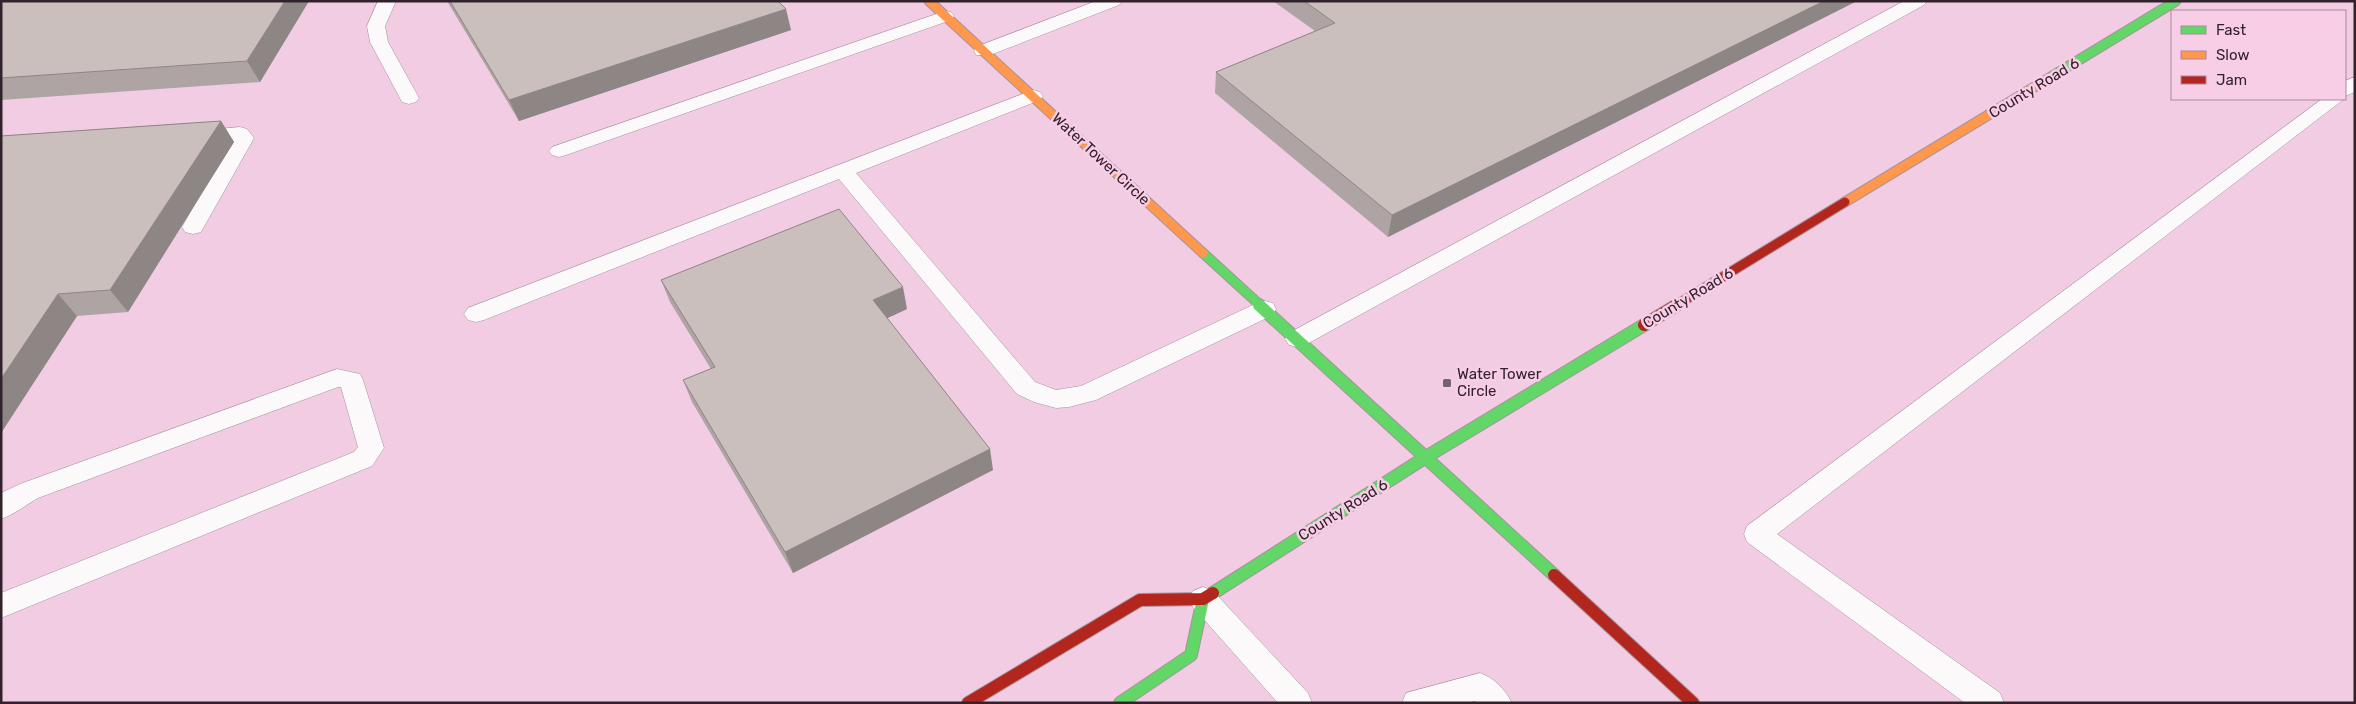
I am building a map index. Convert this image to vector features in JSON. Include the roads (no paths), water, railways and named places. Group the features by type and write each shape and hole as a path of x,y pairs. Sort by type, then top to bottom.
{"main road":[{"name":"Water Tower Circle","path":"929,1 1693,703"},
{"name":"County Road 6","path":"1203,599 1426,458 2176,1"},
{"path":"968,703 1140,600 1203,599 1191,655 1120,703"}],"lane":[{"path":"387,1 376,26 379,42 409,98"},
{"path":"983,51 1113,1"},
{"path":"1297,339 1918,1"},
{"path":"559,151 945,16"},
{"path":"476,314 1033,96"},
{"path":"1989,703 1757,534 2333,100"},
{"path":"180,138 240,133 244,138 193,227"},
{"path":"843,171 1026,388 1046,398 1066,399 1087,394 1265,309"},
{"path":"1,508 6,503 29,490 337,378 351,380 371,448 363,459 1,606"},
{"path":"1203,599 1297,703"},
{"path":"1417,703 1488,694"}],"place":[{"name":"Water Tower Circle","path":"1447,383"}]}
